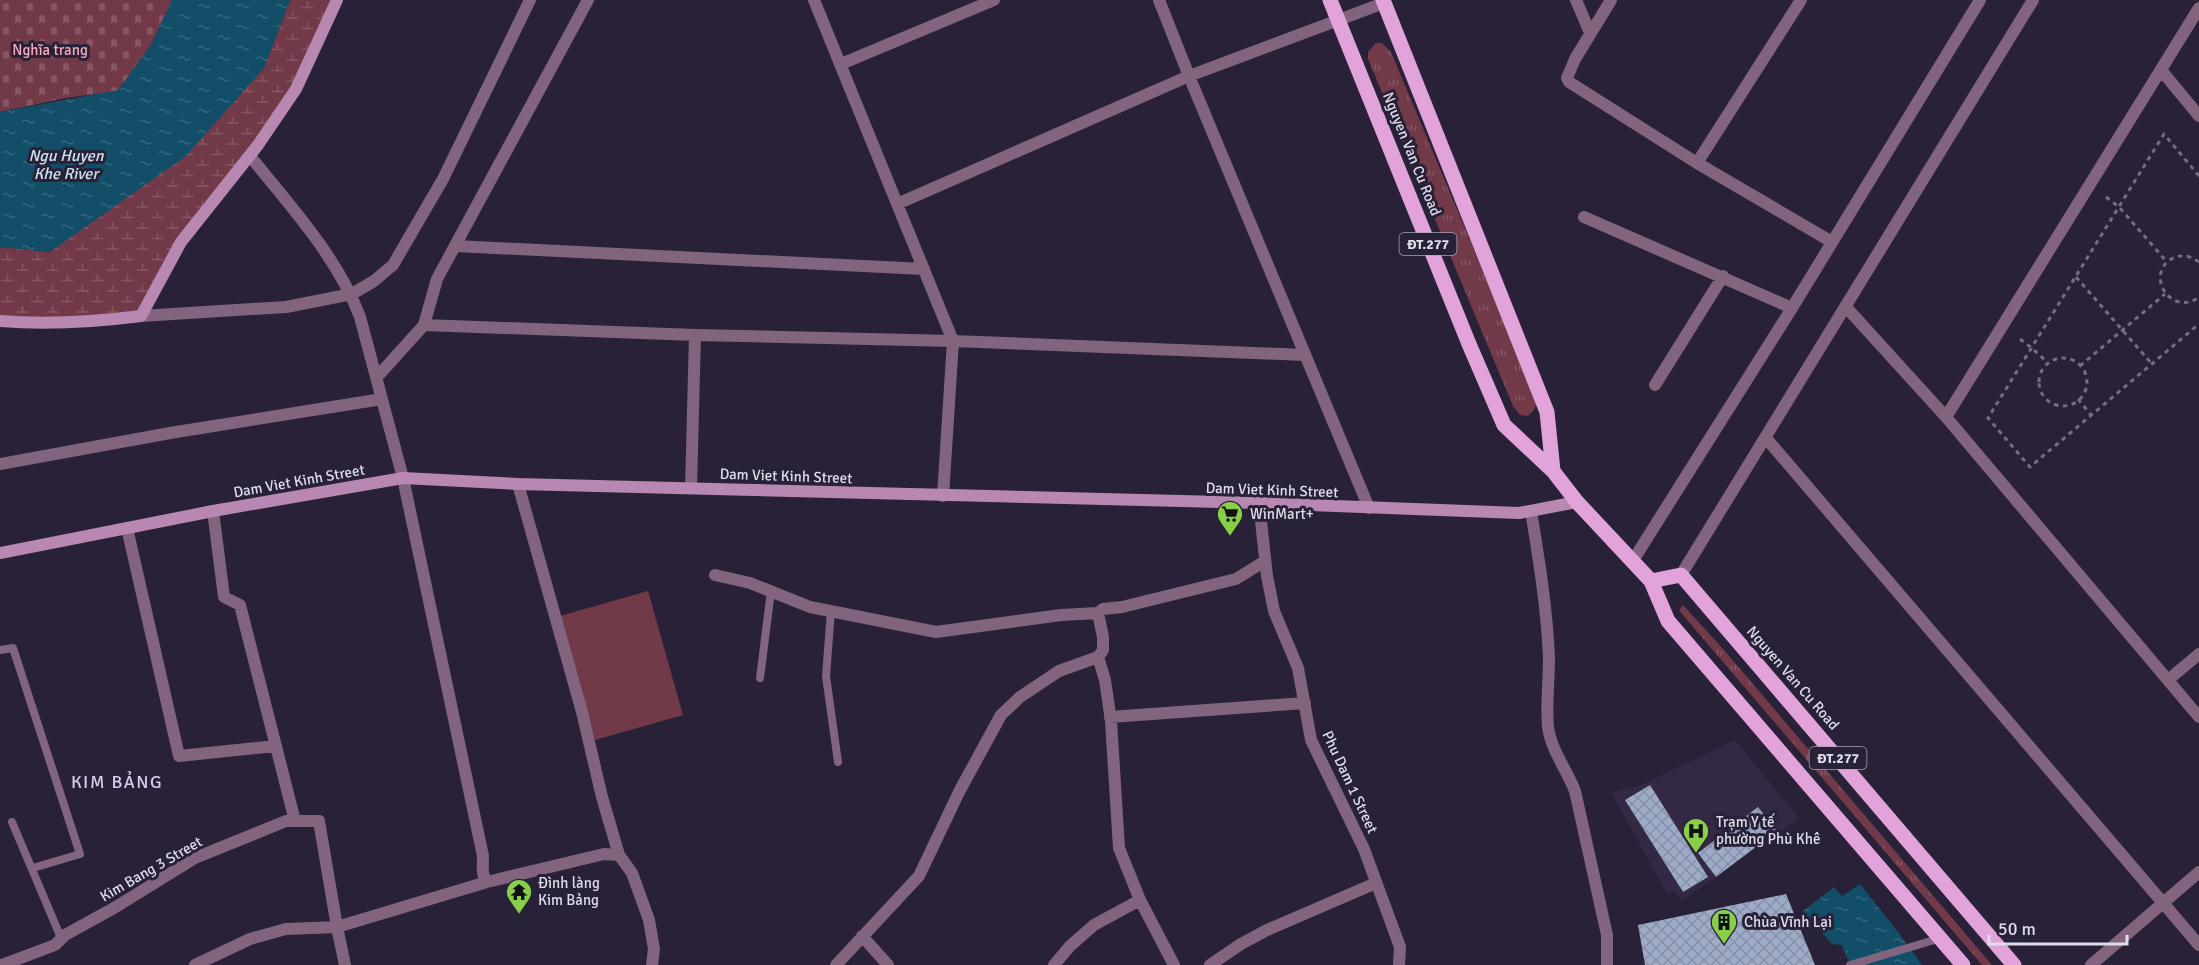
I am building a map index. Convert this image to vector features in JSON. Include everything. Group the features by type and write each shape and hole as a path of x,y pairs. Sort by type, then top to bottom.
{"main road":[{"path":"0,321 51,324 94,322 141,316 181,242 250,156 296,89 336,0"},
{"name":"Nguyen Van Cu Road","path":"1330,0 1468,344 1504,424 1553,471 1577,502 1651,581 1668,621 1964,965"},
{"name":"Nguyen Van Cu Road","path":"1383,2 1547,412 1553,471"},
{"name":"Dam Viet Kinh Street","path":"0,553 213,511 403,478 518,484 1258,503 1519,513 1577,502"},
{"path":"1651,581 1681,574"},
{"name":"Nguyen Van Cu Road","path":"1681,574 2014,965"}],"street":[{"path":"141,316 286,307 352,294 393,266 443,179 530,0"},
{"path":"377,377 424,325 437,279 588,0"},
{"path":"814,0 954,341 942,496"},
{"path":"841,64 971,4 994,0"},
{"path":"1159,0 1369,508"},
{"path":"1576,0 1590,33"},
{"path":"1611,0 1568,73 1569,82 1697,163 1832,242"},
{"path":"1697,163 1801,0"},
{"path":"1632,562 1792,308 1980,0"},
{"path":"1681,574 2033,0"},
{"path":"897,204 1189,76 1339,22 1383,2"},
{"path":"1946,417 2199,8"},
{"path":"2161,70 2199,116"},
{"path":"250,156 340,272 352,294 360,317 403,478 483,856 483,875 487,882"},
{"path":"1584,217 1724,276 1792,308"},
{"path":"454,246 924,270"},
{"path":"1655,385 1724,276"},
{"path":"1846,307 1946,417 2199,717"},
{"path":"424,325 695,335 954,341 1305,356"},
{"path":"691,488 695,335"},
{"path":"0,464 170,433 382,399"},
{"path":"1766,438 2199,945"},
{"path":"518,484 582,712 602,797 619,855 633,873 649,920 654,949 652,965"},
{"name":"Phu Dam 1 Street","path":"1258,503 1274,611 1298,668 1311,740 1364,849 1400,947 1399,965"},
{"path":"213,511 224,597 240,605 295,821"},
{"path":"1531,511 1544,598 1549,657 1548,728 1558,757 1567,770 1575,791 1607,935 1607,965"},
{"path":"127,528 178,756 276,746"},
{"path":"715,575 750,583 810,607 936,632 1061,615 1098,613 1103,609 1122,607 1236,579 1265,561"},
{"path":"836,965 919,876 960,790 1000,716 1020,697 1059,671 1098,657 1103,650 1103,637 1098,613"},
{"path":"2168,680 2199,654"},
{"path":"1098,657 1105,680 1110,717 1119,848 1140,900 1174,965"},
{"path":"1110,717 1305,703"},
{"name":"Kim Bang 3 Street","path":"2,965 55,945 61,938 195,858 286,821 319,821 345,965"},
{"path":"195,965 250,939 286,929 337,927 487,882 604,854 619,855"},
{"path":"2091,965 2199,872"},
{"path":"1210,965 1267,930 1377,883"},
{"path":"1054,965 1070,946 1094,925 1140,900"},
{"path":"862,936 888,965"}],"lane":[{"path":"760,678 771,591"},
{"path":"831,611 826,676 838,762"},
{"path":"0,650 13,648 80,854 33,868"},
{"path":"12,822 61,938"},
{"path":"1850,965 1941,938"}],"path":[{"path":"2199,176 2164,134 1988,418 2030,467 2199,324"},
{"path":"2106,196 2119,207 2167,262"},
{"path":"2199,262 2192,257 2177,256 2167,262 2160,275 2160,285 2172,300 2181,303 2199,297"},
{"path":"2076,277 2152,364"},
{"path":"2080,366 2165,294"},
{"path":"2020,339 2048,363"},
{"path":"2064,358 2071,359 2080,366 2086,376 2086,383 2085,391 2078,399 2068,405 2060,405 2044,396 2039,378 2048,363 2064,358"},
{"path":"2078,399 2091,415"}],"shaded area":[{"name":"Trạm Y tế phường Phù Khê","path":"1735,740 1799,818 1682,901 1675,891 1667,894 1611,792 1639,786"}],"green space":[{"name":"Nghĩa trang","path":"0,0 172,0 151,45 118,91 66,98 0,112"},
{"path":"290,0 338,0 296,89 198,221 141,316 0,320 0,247 50,252 264,68"},
{"path":"1376,43 1382,43 1391,52 1534,393 1536,406 1527,416 1520,415 1513,406 1368,59 1368,52"},
{"path":"648,591 683,715 595,740 560,616"},
{"path":"1683,605 1724,650 1992,965 1982,965 1682,614 1679,610"}],"water":[{"name":"Ngu Huyen Khe River","path":"172,0 290,0 264,68 186,156 50,252 0,247 0,112 118,90 151,45"},
{"path":"1860,884 1922,965 1850,965 1842,945 1832,944 1803,911 1834,887 1842,896"}],"building":[{"path":"1650,785 1708,877 1683,892 1625,800"},
{"path":"1758,807 1777,831 1716,877 1698,853"},
{"name":"Chùa Vĩnh Lại","path":"1786,894 1815,965 1645,965 1638,925"}],"place":[{"name":"WinMart+","path":"1230,537"},
{"name":"Trạm Y tế phường Phù Khê","path":"1696,854"},
{"name":"Đình làng Kim Bảng","path":"519,915"},
{"name":"Chùa Vĩnh Lại","path":"1724,945"}],"district":[{"name":"KIM BẢNG","path":"117,782"}]}
